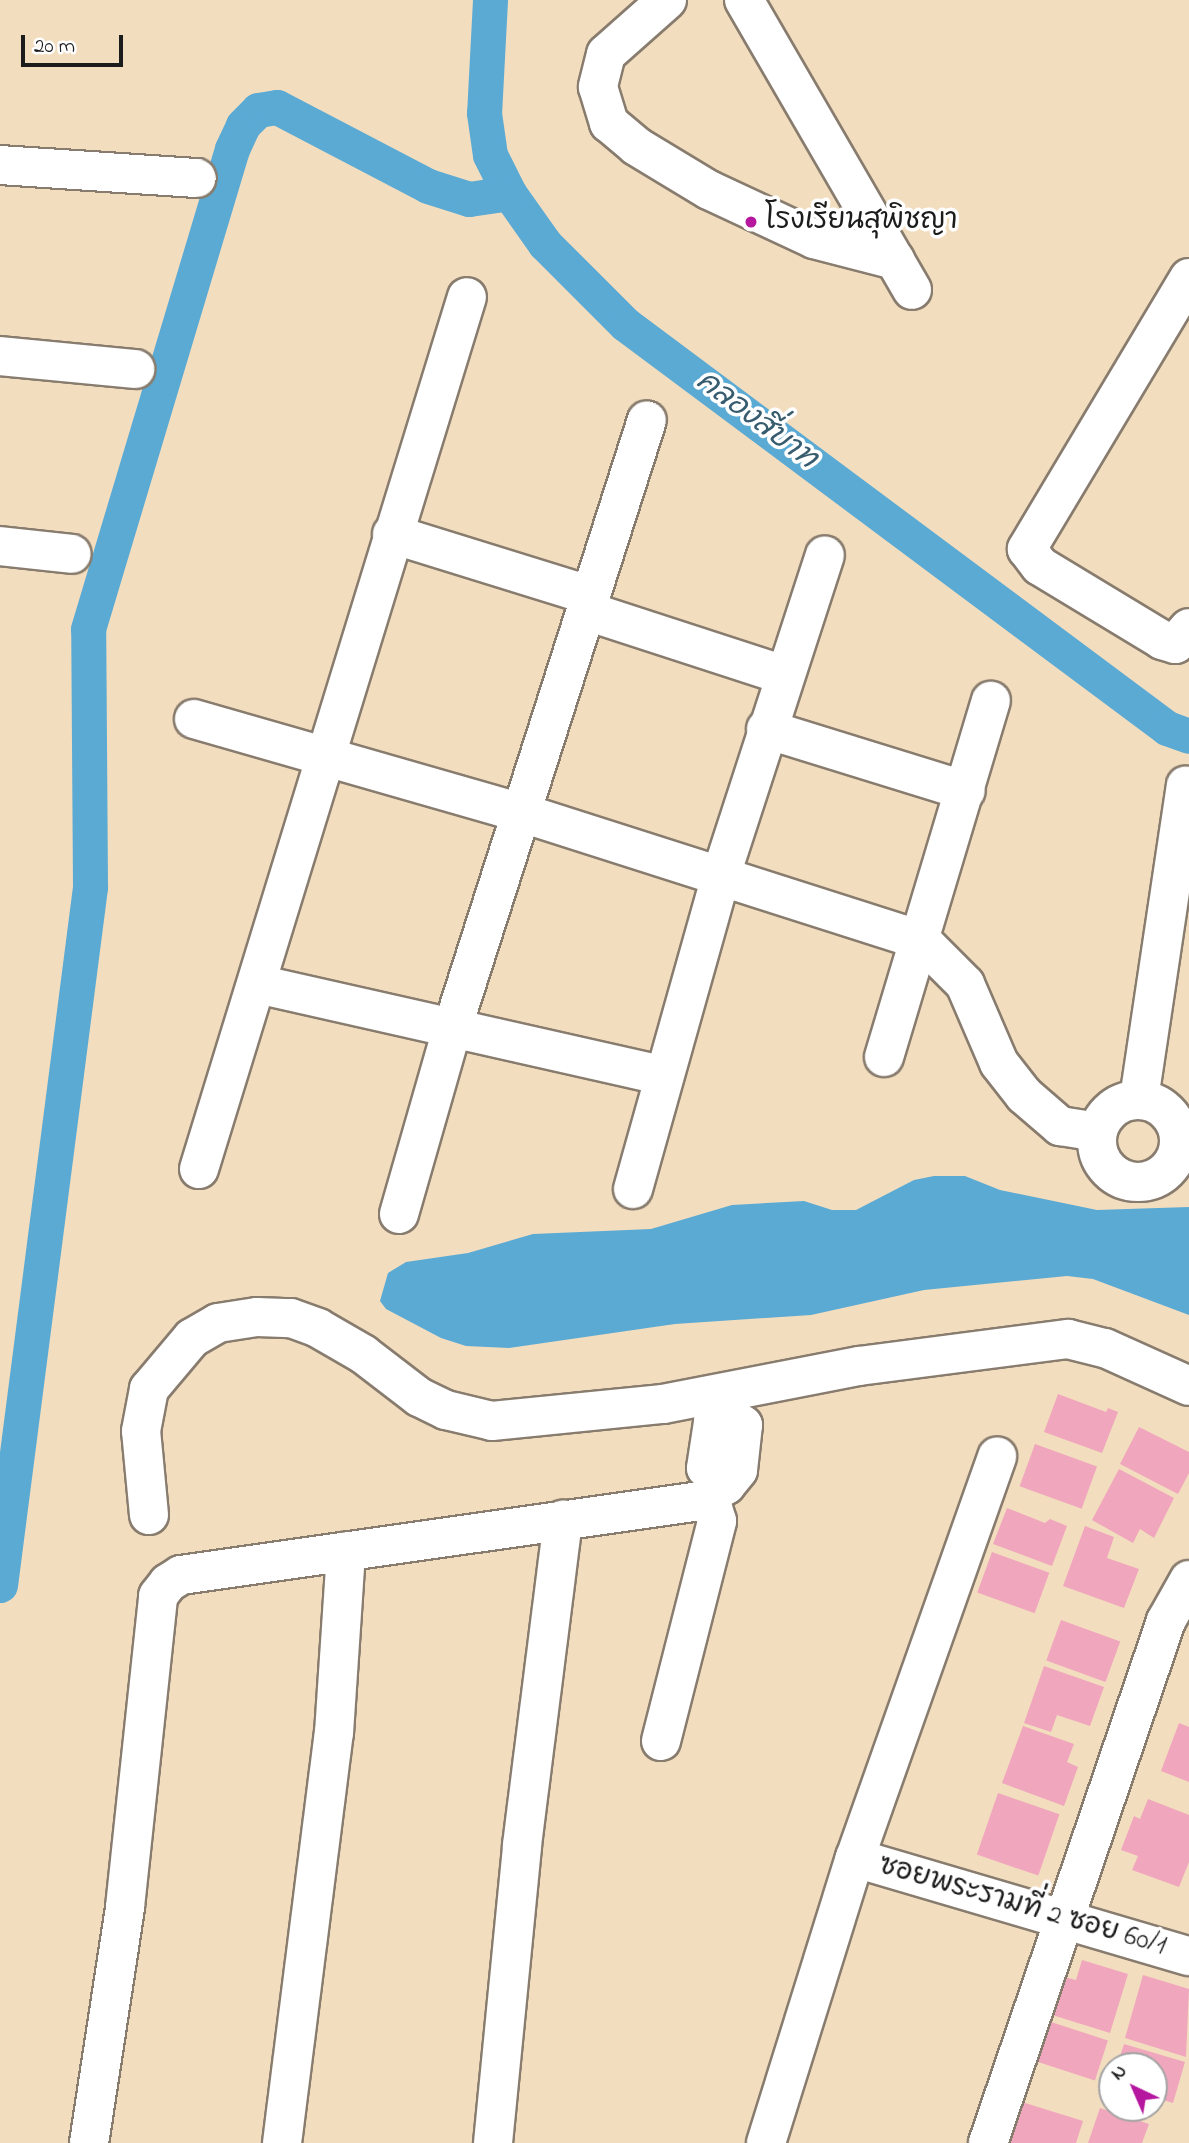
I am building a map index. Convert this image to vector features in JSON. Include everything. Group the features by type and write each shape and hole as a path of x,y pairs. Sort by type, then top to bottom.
{"street":[{"path":"667,0 606,54 598,87 609,123 636,146 709,190 814,239 904,275 744,0"},
{"path":"0,164 197,178"},
{"path":"1189,278 1027,549 1040,566 1162,640 1175,644 1189,628"},
{"path":"199,1169 467,297"},
{"path":"0,356 135,369"},
{"path":"399,1214 452,1029 647,420"},
{"path":"392,534 784,675"},
{"path":"0,546 72,554"},
{"path":"633,1189 721,875 766,729 825,555"},
{"path":"884,1057 922,941 991,701"},
{"path":"194,719 522,813 922,941 965,984 994,1052 1024,1095 1060,1125 1097,1132"},
{"path":"766,729 966,791"},
{"path":"1139,1099 1179,917 1186,785"},
{"path":"257,984 664,1076"},
{"path":"1139,1099 1166,1110 1184,1133 1171,1166 1153,1180 1139,1182 1109,1171 1096,1143 1097,1132 1112,1108 1139,1099"},
{"path":"149,1515 141,1431 149,1389 192,1338 218,1323 257,1317 291,1318 318,1328 363,1354 419,1397 446,1410 492,1421 726,1404 859,1366 1068,1339 1105,1349 1189,1386"},
{"path":"89,2143 125,1908 158,1595 181,1574 564,1520 713,1493 738,1470 743,1425 726,1404"},
{"path":"766,2143 855,1858 997,1456"},
{"path":"661,1741 717,1521 713,1508 713,1493"},
{"path":"493,2143 522,1845 564,1520"},
{"path":"282,2143 334,1733 346,1551"},
{"path":"988,2143 1166,1621 1189,1580"},
{"name":"ซอยพระรามที่ 2 ซอย 60/1","path":"855,1858 1189,1956"}],"water":[{"path":"934,1176 965,1176 1000,1190 1097,1210 1189,1207 1189,1315 1093,1279 1067,1276 924,1290 811,1315 675,1324 509,1348 466,1346 441,1338 386,1309 380,1301 388,1273 406,1262 468,1253 533,1234 651,1229 732,1205 804,1201 832,1210 856,1210 914,1180"}],"building":[{"path":"1058,1394 1106,1412 1108,1408 1118,1412 1102,1453 1044,1432"},
{"path":"1139,1427 1189,1452 1189,1473 1178,1494 1120,1464"},
{"path":"1035,1444 1097,1467 1082,1509 1020,1486"},
{"path":"1119,1469 1174,1498 1154,1538 1140,1529 1133,1543 1092,1520"},
{"path":"1007,1508 1045,1523 1050,1519 1067,1526 1052,1566 993,1544"},
{"path":"1085,1526 1114,1537 1107,1558 1139,1569 1124,1608 1063,1586"},
{"path":"992,1552 1049,1573 1035,1613 977,1592"},
{"path":"1061,1620 1120,1642 1105,1682 1046,1660"},
{"path":"1044,1666 1104,1687 1090,1726 1057,1715 1051,1732 1024,1723"},
{"path":"1179,1723 1189,1727 1189,1782 1161,1771"},
{"path":"1023,1726 1074,1744 1067,1762 1078,1767 1064,1806 1002,1783"},
{"path":"998,1793 1059,1814 1038,1876 977,1854"},
{"path":"1148,1799 1189,1815 1189,1862 1179,1887 1132,1870 1138,1856 1121,1850 1134,1816 1140,1819"},
{"path":"1082,1960 1128,1974 1110,2033 1049,2014 1060,1976 1076,1980"},
{"path":"1143,1975 1189,1989 1186,2057 1125,2038"},
{"path":"1048,2021 1108,2040 1104,2052 1098,2052 1095,2080 1035,2061"},
{"path":"1124,2044 1151,2052 1121,2052"},
{"path":"1168,2057 1185,2062 1173,2103 1168,2101"},
{"path":"1022,2102 1083,2121 1076,2143 1009,2143"},
{"path":"1098,2114 1098,2122 1149,2124 1142,2143 1088,2143"}],"waterway":[{"name":"คลองสี่บาท","path":"490,0 484,113 490,155 509,193 545,244 625,324 1167,728 1189,736"},
{"path":"0,1585 90,887 88,629 232,149 243,125 258,110 277,107 428,186 469,199 509,193"}],"place":[{"name":"โรงเรียนสุพิชญา","path":"751,222"}]}
